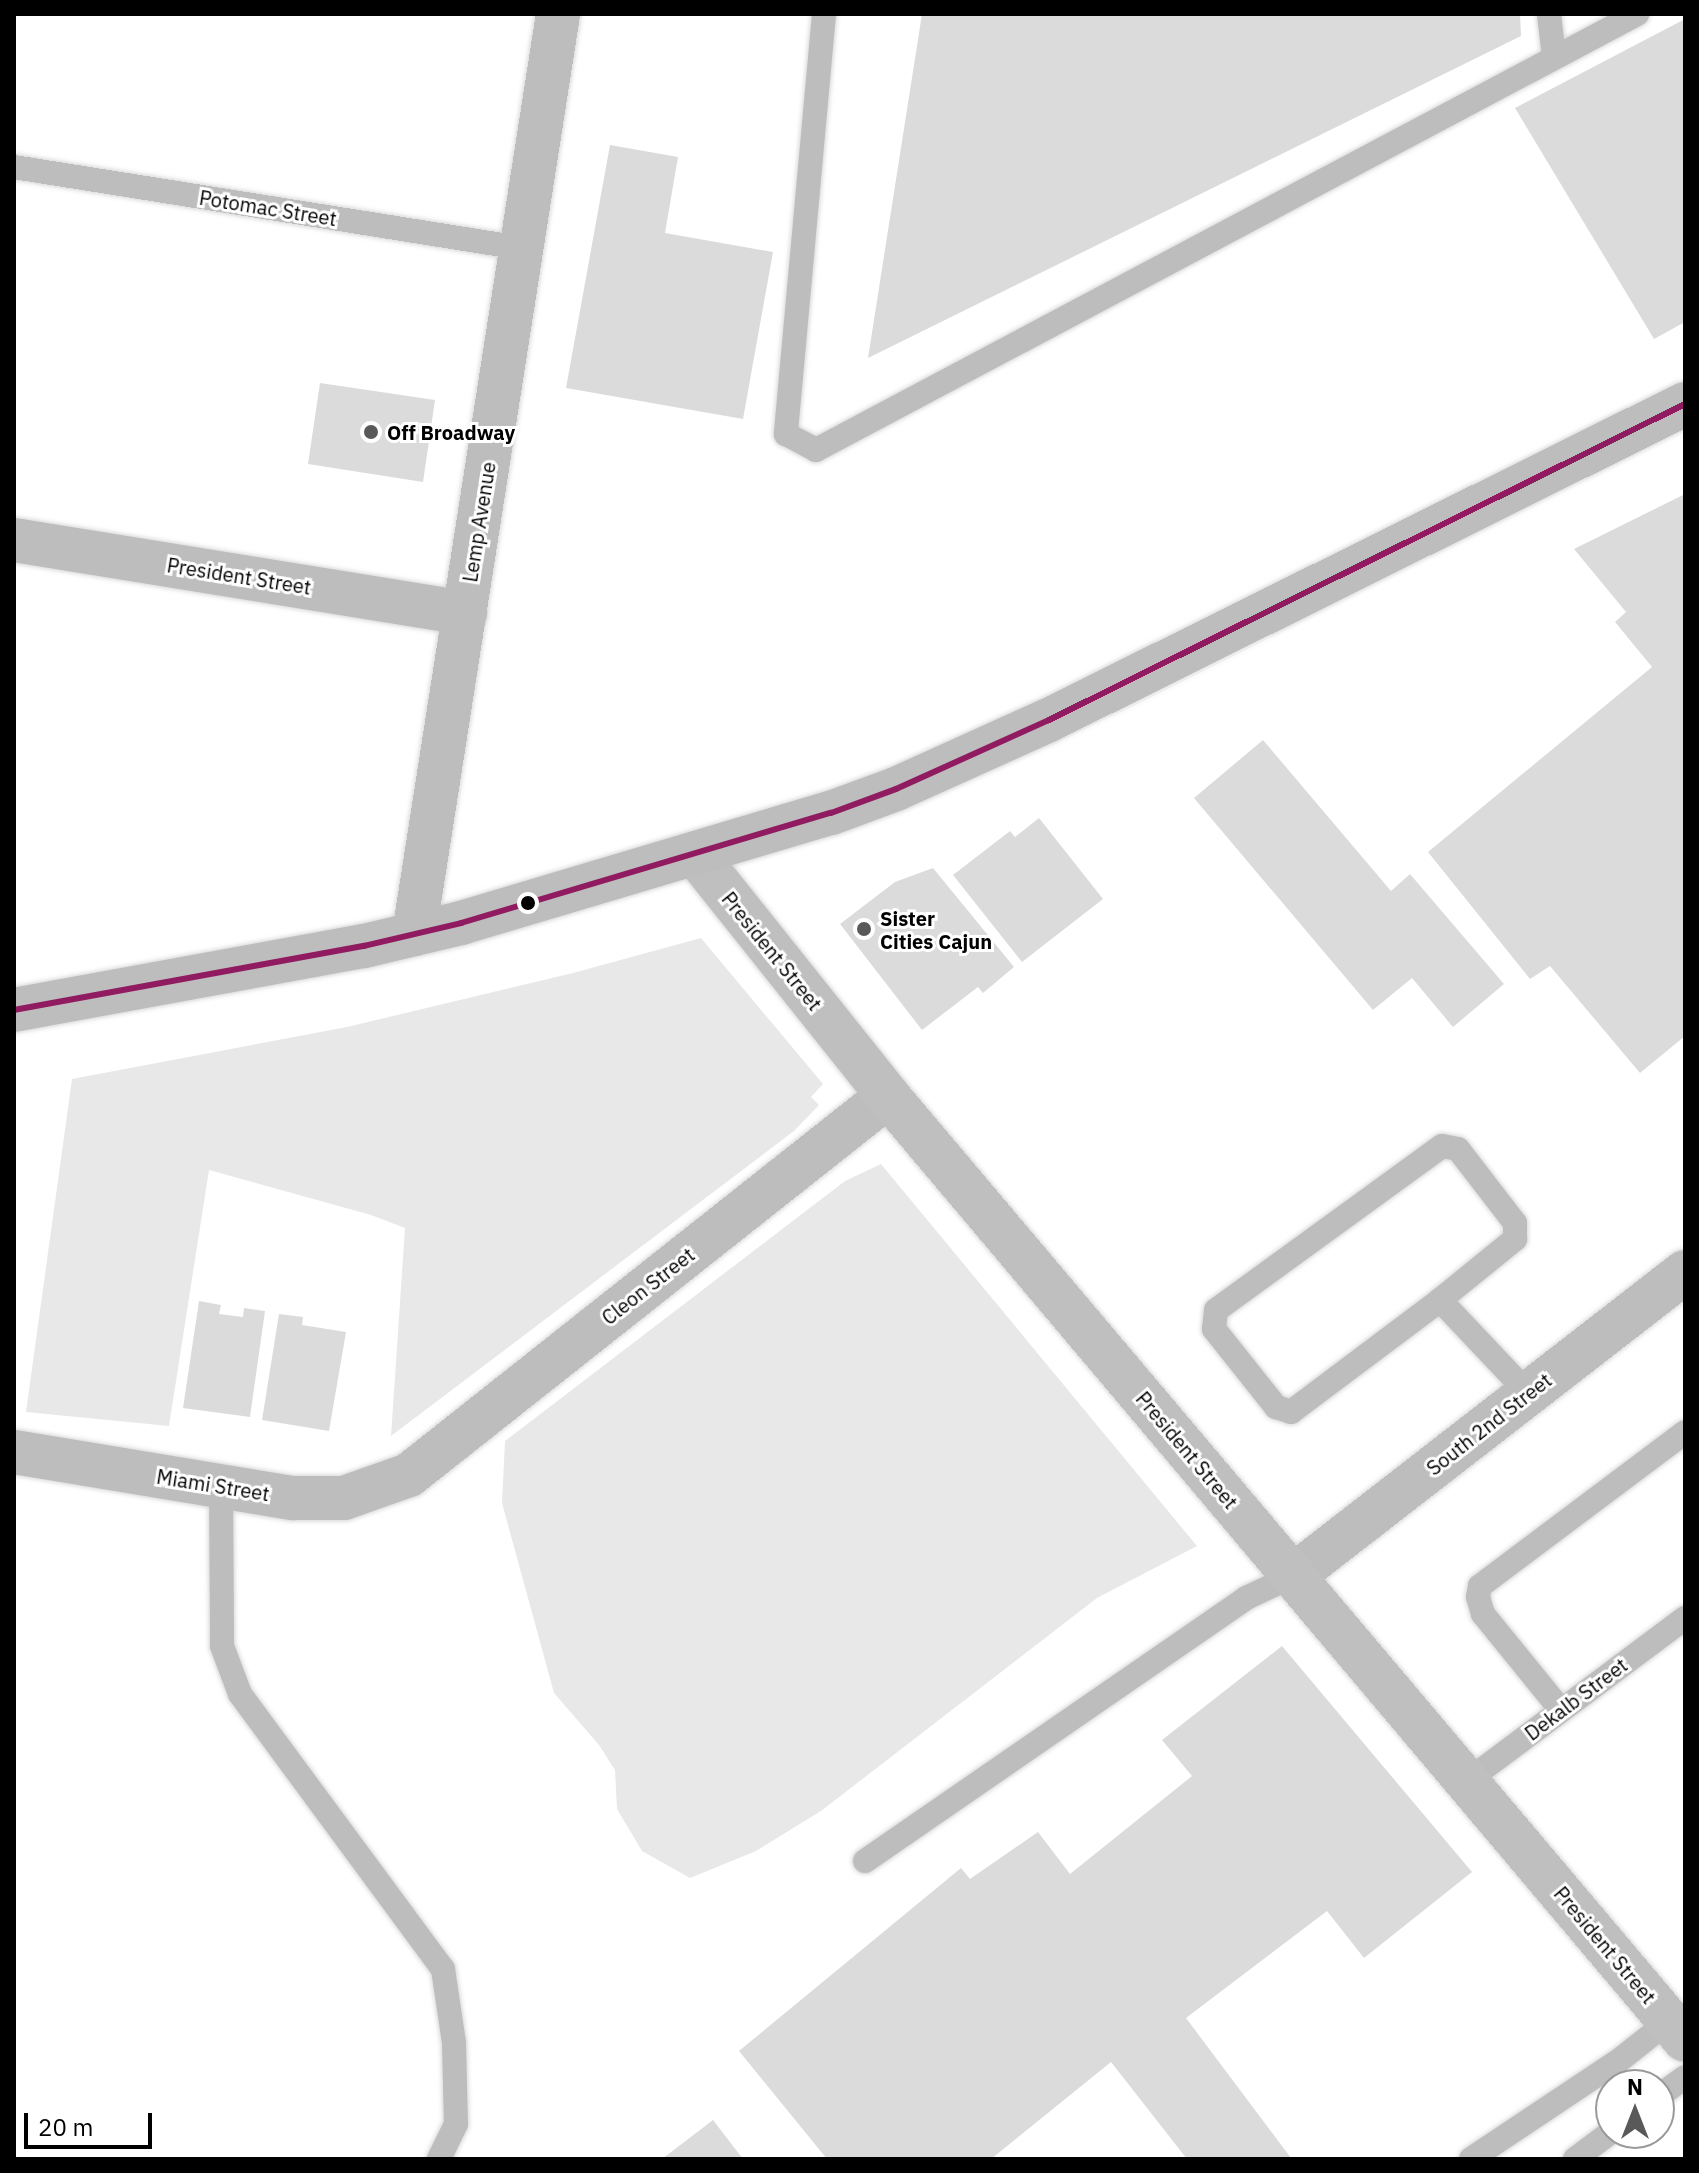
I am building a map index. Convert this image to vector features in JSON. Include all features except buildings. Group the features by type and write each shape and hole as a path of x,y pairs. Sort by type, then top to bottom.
{"street":[{"name":"Lemp Avenue","path":"414,934 558,14"},
{"path":"14,1010 414,934 831,813 969,757 1685,404"},
{"name":"President Street","path":"14,540 465,613"},
{"name":"President Street","path":"695,854 888,1096 1677,2030"},
{"name":"Cleon Street","path":"409,1475 888,1096"},
{"name":"South 2nd Street","path":"1293,1576 1685,1272"},
{"name":"Miami Street","path":"14,1452 293,1498 344,1498 409,1475"}],"lane":[{"path":"824,14 786,434 816,450 1637,14"},
{"path":"1549,14 1554,57"},
{"name":"Potomac Street","path":"14,167 521,248"},
{"path":"1442,1146 1458,1149 1515,1223 1515,1239 1440,1300 1291,1412 1276,1407 1214,1329 1216,1310 1442,1146"},
{"path":"1440,1300 1528,1393"},
{"path":"1561,1710 1483,1614 1478,1597 1480,1586 1685,1432"},
{"path":"221,1486 222,1646 240,1694 443,1969 454,2043 456,2124 439,2159"},
{"path":"865,1861 1246,1598 1293,1576"},
{"name":"Dekalb Street","path":"1467,1781 1685,1618"},
{"path":"1471,2159 1621,2059 1677,2030"},
{"path":"1575,2159 1595,2144"}],"shaded area":[{"path":"701,938 823,1084 811,1097 819,1105 794,1131 391,1436 405,1228 371,1215 209,1170 169,1426 26,1412 72,1079 347,1027 573,973"},
{"path":"881,1164 1197,1546 1097,1598 821,1811 756,1851 690,1878 642,1851 617,1809 615,1770 599,1745 554,1693 502,1503 505,1441 845,1181"}],"transit line":[{"path":"14,1010 364,946 461,923 831,813 896,789 1049,720 1685,404"}],"place":[{"name":"Off Broadway","path":"371,432"},
{"name":"Sister Cities Cajun","path":"864,929"}]}
